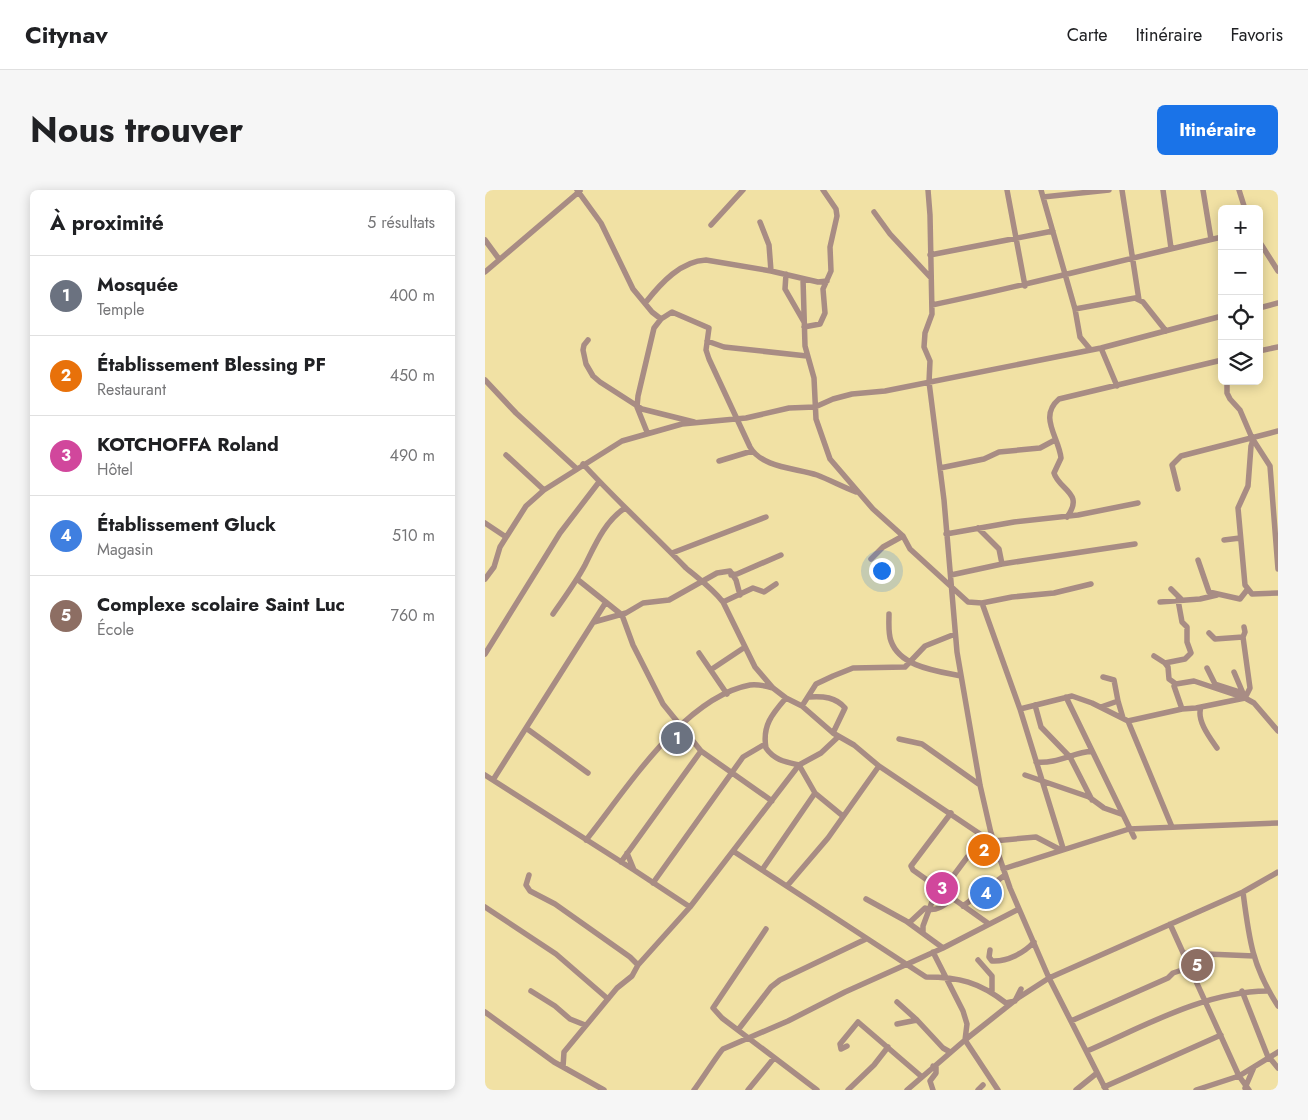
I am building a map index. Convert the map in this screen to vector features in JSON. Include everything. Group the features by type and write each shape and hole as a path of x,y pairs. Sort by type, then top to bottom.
{"street":[{"path":"711,225 743,190"},
{"path":"928,190 932,305 924,347 930,361 929,382 940,468 955,634 980,784 993,841 1019,909 1049,978 1105,1088 1221,1035"},
{"path":"1007,190 1025,286"},
{"path":"1041,190 1075,309 1080,337 1090,349"},
{"path":"1043,198 1109,190"},
{"path":"1122,190 1139,300"},
{"path":"1163,190 1171,248"},
{"path":"1203,190 1211,239"},
{"path":"1239,190 1244,205"},
{"path":"485,272 579,191 601,223 620,257 630,284 652,312 661,319"},
{"path":"804,325 817,326 824,319 823,290 831,271 830,247 837,216 824,191"},
{"path":"874,212 890,234 931,278"},
{"path":"759,222 769,245 771,271"},
{"path":"930,255 1053,231"},
{"path":"932,305 1025,286 1065,274 1218,238"},
{"path":"485,240 499,258"},
{"path":"1263,247 1278,271"},
{"path":"646,302 676,272 695,260 706,260 827,282"},
{"path":"786,274 785,289 804,325"},
{"path":"803,279 807,356 815,394 812,407 830,459 858,493 903,536 910,549 968,602 982,603 1012,597 1054,593 1091,584"},
{"path":"794,308 803,298"},
{"path":"1075,309 1135,298 1139,300 1166,331"},
{"path":"1263,307 1278,304"},
{"path":"647,432 637,407 641,378 654,328 661,319 672,312 709,328 707,341 709,359 752,451 777,465 818,476 858,493"},
{"path":"485,579 494,567 497,553 526,506 544,490 583,464 622,441 647,432 696,422 736,420 789,408 812,407 852,394 885,391 1101,348 1218,317"},
{"path":"588,340 583,350 589,371 600,382 637,407 650,412 685,418 696,422"},
{"path":"707,341 724,347 807,356"},
{"path":"1263,350 1278,347"},
{"path":"1101,348 1117,386"},
{"path":"1067,517 1073,506 1073,500 1068,488 1055,477 1055,469 1061,458 1049,417 1051,409 1059,399 1218,361"},
{"path":"485,380 517,413 577,468"},
{"path":"1227,385 1227,393 1240,410 1253,439 1265,455 1275,475 1278,569"},
{"path":"1178,489 1173,476 1172,465 1175,460 1190,453 1253,439 1278,431"},
{"path":"1253,439 1247,486 1238,508 1245,585 1247,590 1257,595 1278,593"},
{"path":"940,468 984,459 999,452 1040,448 1055,440"},
{"path":"719,461 752,451"},
{"path":"506,455 544,490"},
{"path":"583,464 625,508 723,602 760,676 773,688 786,698 802,706 838,737 855,745 879,766 983,836 993,841 1036,837 1061,849"},
{"path":"485,654 560,533 599,482"},
{"path":"946,534 1013,522 1067,517 1138,503"},
{"path":"553,614 577,579 606,526 613,517 625,508"},
{"path":"672,554 766,517"},
{"path":"485,523 506,537"},
{"path":"978,528 999,549 1002,564"},
{"path":"871,559 883,548 903,536"},
{"path":"1225,540 1240,538"},
{"path":"951,576 1002,564 1135,544"},
{"path":"731,575 781,555"},
{"path":"1198,560 1209,592 1240,599 1247,590"},
{"path":"594,622 622,615 643,603 669,600 702,581 717,574 730,571 736,580 740,594"},
{"path":"577,579 622,615 633,645 663,704 701,751 771,801"},
{"path":"723,602 753,588 764,592 775,584"},
{"path":"1165,663 1185,659 1191,653 1187,642 1187,627 1182,622 1180,600 1171,589"},
{"path":"1160,602 1200,599 1217,595"},
{"path":"493,780 606,602"},
{"path":"982,603 1020,709 1061,849"},
{"path":"889,614 891,641 898,654 912,662 961,676"},
{"path":"1020,709 1066,697 1079,697 1126,719 1183,708 1201,707 1244,696 1250,688 1243,637 1244,627"},
{"path":"1209,633 1215,639 1243,637"},
{"path":"802,706 820,681 853,668 905,667 912,662 925,646 955,634"},
{"path":"712,669 745,647"},
{"path":"699,653 712,669 727,694"},
{"path":"1154,656 1165,663 1168,667 1169,679 1175,684 1194,681 1244,696"},
{"path":"1207,668 1215,684 1244,696 1254,703 1278,731"},
{"path":"1234,672 1244,696"},
{"path":"587,840 679,725 727,694 752,684 760,676"},
{"path":"1103,677 1114,680 1118,701 1172,827"},
{"path":"752,684 773,688"},
{"path":"1175,684 1176,694 1183,708"},
{"path":"809,697 824,696 842,704 845,708 833,733"},
{"path":"1066,697 1121,814 1134,837"},
{"path":"786,698 768,719 765,744 767,751 780,761 799,764"},
{"path":"1101,708 1118,701"},
{"path":"1035,705 1041,727 1069,756 1092,800"},
{"path":"1201,707 1199,711 1202,723 1217,748"},
{"path":"526,728 588,773"},
{"path":"563,1067 564,1052 585,1025 621,984 632,976 638,965 690,907 799,764 821,753 838,737"},
{"path":"899,739 922,744 980,784"},
{"path":"653,883 743,757 765,744"},
{"path":"621,862 701,751"},
{"path":"1036,762 1063,760 1069,756 1091,751"},
{"path":"799,764 815,793 843,816"},
{"path":"787,886 808,864 879,766"},
{"path":"485,775 690,907"},
{"path":"1025,775 1092,800 1104,808 1121,814"},
{"path":"762,870 815,793"},
{"path":"951,813 911,866 913,870 989,924"},
{"path":"963,906 1004,872 1061,849 1129,829 1278,823"},
{"path":"942,891 983,836"},
{"path":"733,851 926,977 946,977 957,980 963,978 992,991 1006,1003 1015,1001"},
{"path":"627,853 634,870"},
{"path":"907,1090 965,1040 1015,1001 1049,978 1243,892 1278,872"},
{"path":"529,875 527,885 530,891 555,904 631,957 638,965"},
{"path":"923,933 936,891 942,891"},
{"path":"1243,892 1258,973 1267,991 1278,1006"},
{"path":"866,898 923,933 943,948"},
{"path":"909,924 925,908 929,910 943,908 952,899"},
{"path":"485,907 556,954 608,999"},
{"path":"694,1090 715,1062 719,1051 750,1039 943,948 1019,909"},
{"path":"1170,924 1246,1089"},
{"path":"765,929 713,1008 738,1030 817,1090"},
{"path":"738,1030 771,987 780,980 825,957 867,939"},
{"path":"990,950 989,957 992,961 1000,962 1028,948 1034,942"},
{"path":"933,952 967,1024 965,1040 998,1090"},
{"path":"1184,953 1254,956"},
{"path":"978,960 992,976 992,991"},
{"path":"1071,1021 1168,978 1173,973 1191,968"},
{"path":"1015,1001 1021,989"},
{"path":"531,991 575,1022 585,1025"},
{"path":"1087,1051 1206,999 1242,991 1267,991"},
{"path":"1242,991 1268,1057 1278,1068"},
{"path":"897,1002 943,1048 950,1052"},
{"path":"485,1012 563,1067 605,1090"},
{"path":"897,1024 917,1020"},
{"path":"575,1022 578,1034"},
{"path":"847,1046 841,1049 840,1044 858,1022 922,1077"},
{"path":"848,1090 870,1070 888,1047"},
{"path":"1199,1089 1239,1076 1278,1052"},
{"path":"749,1090 774,1058"},
{"path":"1246,1089 1255,1065"},
{"path":"933,1066 936,1067 936,1073 931,1082 933,1090"},
{"path":"1077,1090 1097,1073"}],"place":[{"name":"Mosquée","path":"677,738"},
{"name":"Établissement Blessing PF","path":"984,850"},
{"name":"KOTCHOFFA Roland","path":"942,888"},
{"name":"Établissement Gluck","path":"986,893"},
{"name":"Complexe scolaire Saint Luc","path":"1197,965"}]}
